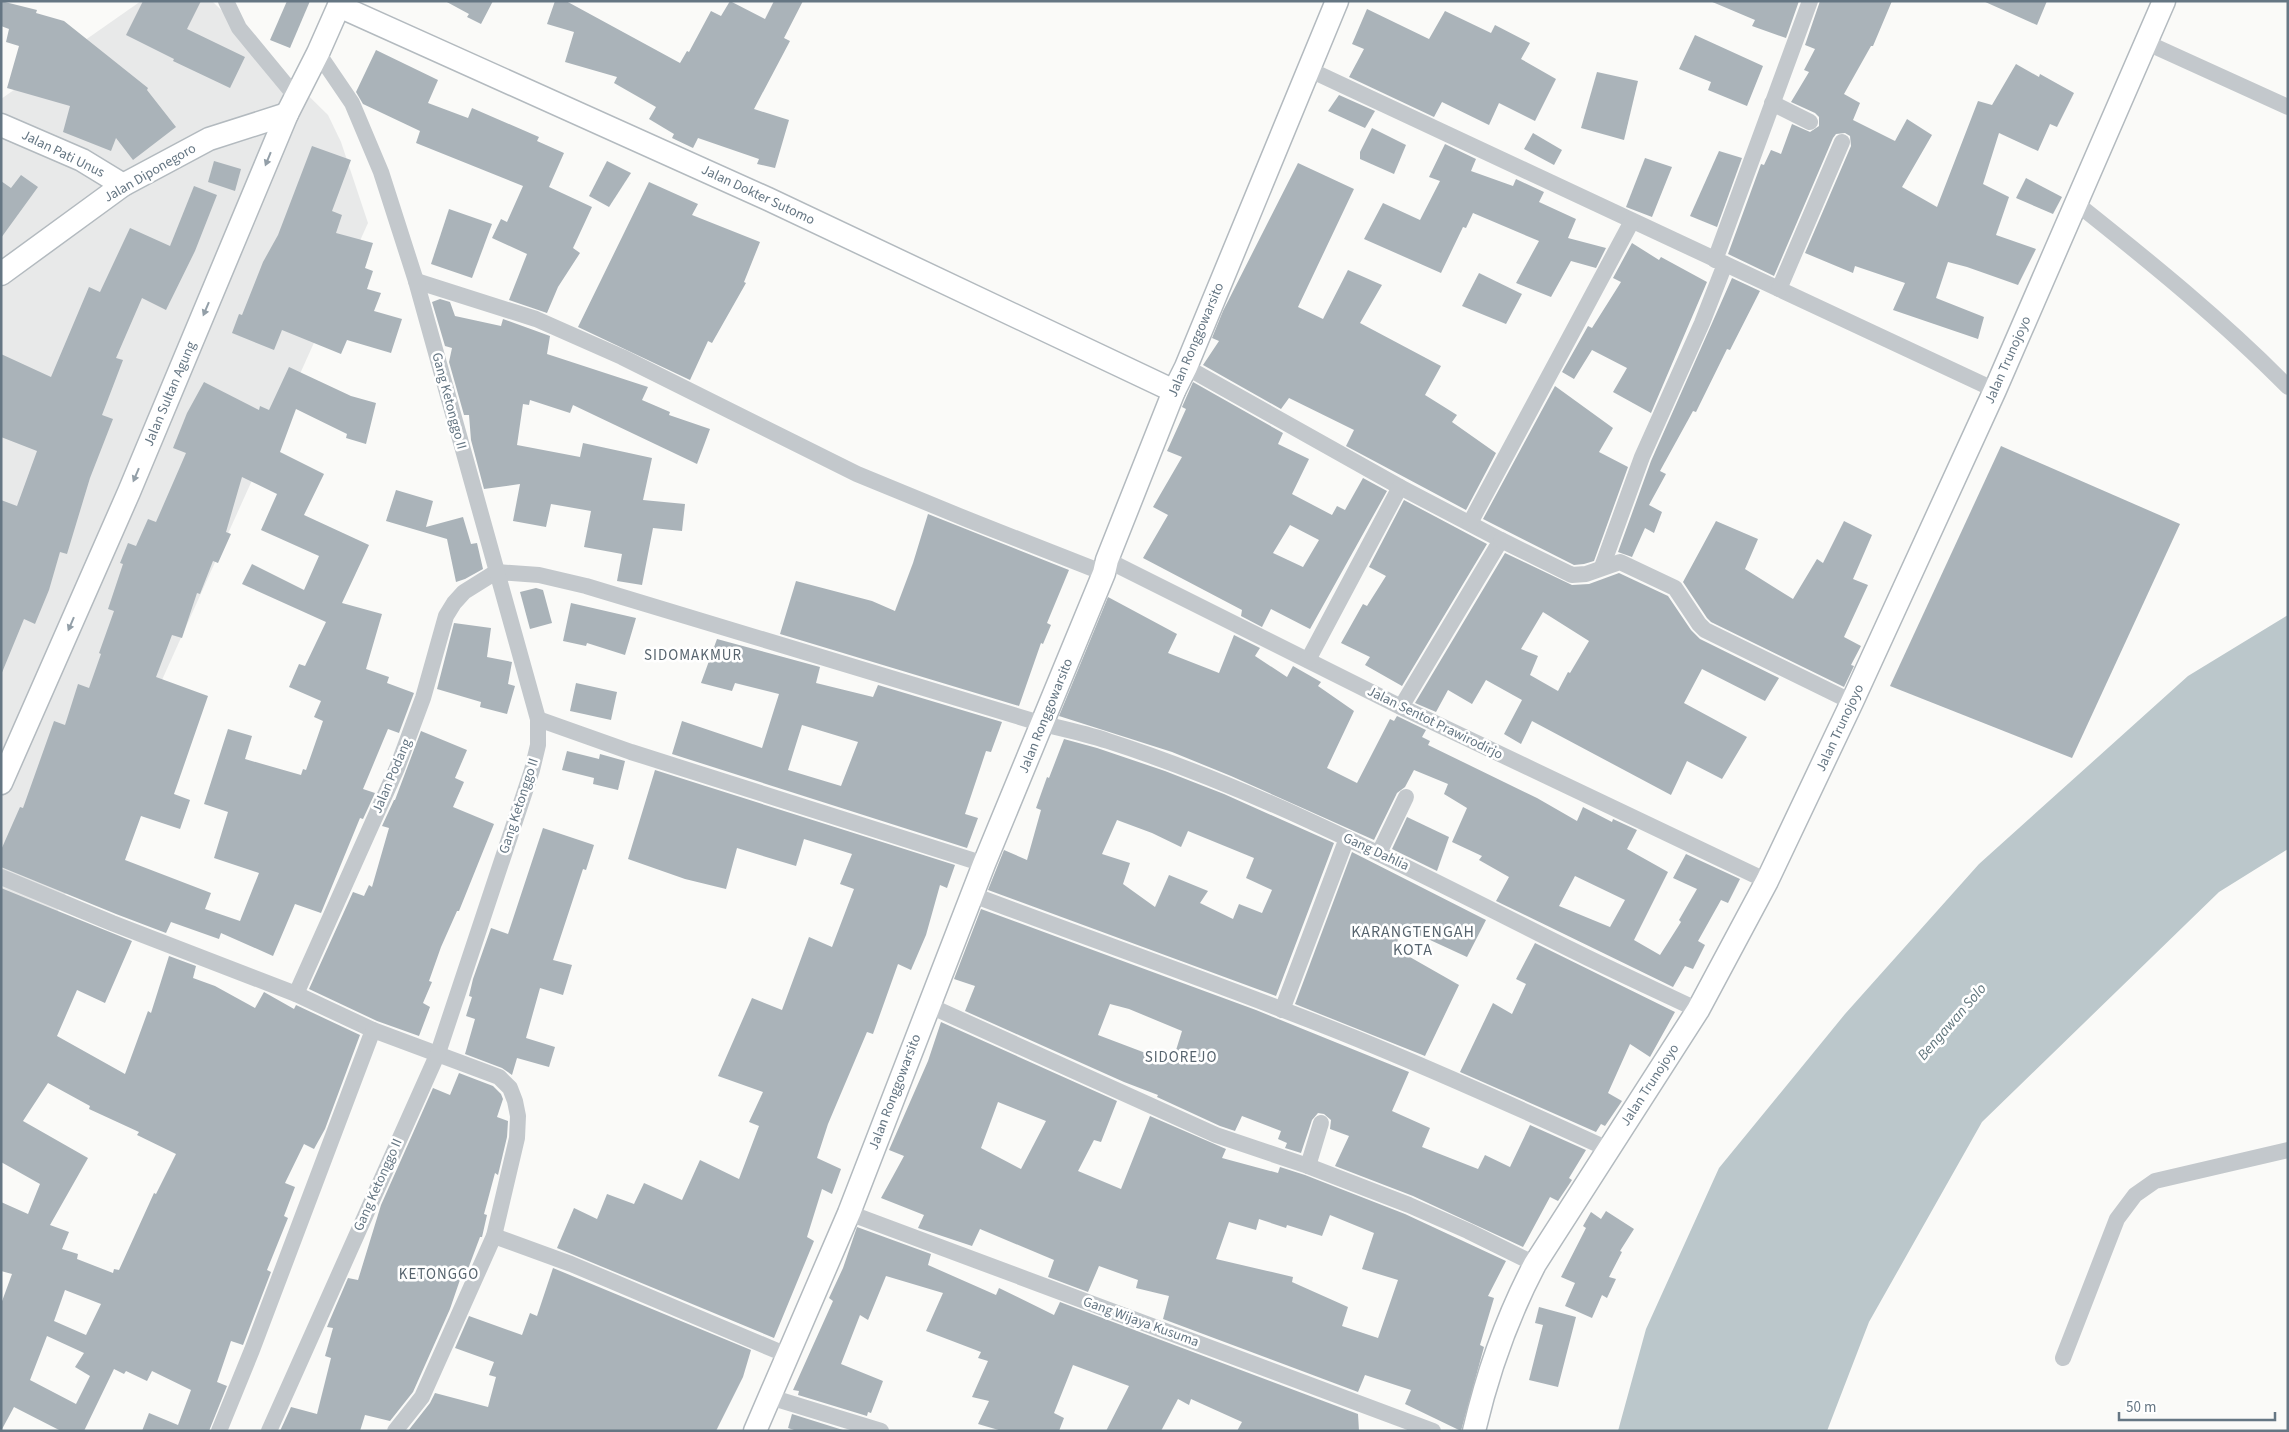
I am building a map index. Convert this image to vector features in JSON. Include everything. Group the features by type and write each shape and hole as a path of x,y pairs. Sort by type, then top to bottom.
{"street":[{"path":"226,1 239,28 291,105"},
{"name":"Jalan Ronggowarsito","path":"755,1431 849,1213 928,1005 984,864 1043,724 1174,391 1186,367 1336,1"},
{"path":"1602,567 1642,457 1702,323 1772,103 1810,1"},
{"name":"Jalan Trunojoyo","path":"1474,1431 1485,1385 1514,1303 1535,1264 1698,1010 1766,880 1852,702 1995,390 2164,1"},
{"name":"Jalan Sultan Agung","path":"1,783 129,492 291,105 318,53 340,3"},
{"name":"Jalan Dokter Sutomo","path":"340,3 768,199 1174,391"},
{"path":"2146,42 2288,107"},
{"name":"Gang Ketonggo II","path":"269,1431 438,1054 532,770 538,745 538,719 416,281 381,172 352,103 318,53"},
{"path":"1308,69 1995,390"},
{"path":"1772,103 1810,122"},
{"name":"Jalan Diponegoro","path":"1,274 123,185 209,139 291,105"},
{"name":"Jalan Pati Unus","path":"1,125 82,160 123,185"},
{"path":"1779,289 1842,142"},
{"path":"2076,203 2179,285 2261,359 2288,387"},
{"path":"1470,524 1632,221"},
{"name":"Jalan Sentot Prawirodirjo","path":"416,281 536,319 622,357 856,474 969,520 1105,566 1308,660 1401,707 1766,880"},
{"path":"1186,367 1400,487 1572,575 1579,576 1620,562 1675,588 1705,630 1852,702"},
{"path":"1308,660 1400,487"},
{"path":"1401,707 1501,540"},
{"name":"Gang Dahlia","path":"496,572 539,575 586,586 1043,724 1107,740 1163,760 1347,838 1573,951 1698,1010"},
{"name":"Jalan Podang","path":"296,994 397,768 423,698 446,616 454,602 464,592 496,572"},
{"path":"538,719 631,752 984,864"},
{"path":"1379,853 1406,797"},
{"path":"1282,1010 1347,838"},
{"path":"1,877 112,923 296,994 373,1030 499,1077 510,1088 518,1116 517,1138 494,1236 422,1397 395,1431"},
{"path":"973,895 1355,1038 1608,1149"},
{"path":"928,1005 1216,1134 1308,1166 1418,1209 1535,1264"},
{"path":"219,1431 252,1350 373,1030"},
{"path":"1308,1166 1321,1123"},
{"path":"2063,1358 2117,1219 2135,1195 2155,1181 2288,1150"},
{"name":"Gang Wijaya Kusuma","path":"849,1213 1434,1431"},
{"path":"494,1236 571,1264 787,1355"},
{"path":"770,1397 881,1431"}],"shaded area":[{"path":"141,1 212,1 328,115 341,142 368,223 1,1037 1,99"}],"water":[{"name":"Bengawan Solo","path":"2288,615 2288,849 2219,892 1982,1122 1869,1322 1827,1431 1618,1431 1646,1329 1719,1168 1845,1014 1979,864 2188,676"}],"building":[{"path":"1,1 37,10 36,13 64,21 148,88 147,90 176,127 133,160 116,138 111,151 63,132 70,106 7,88 19,46 6,42 9,29 1,26"},
{"path":"143,1 201,1 187,29 245,57 230,88 173,61 174,59 126,35"},
{"path":"287,1 310,1 290,48 270,40"},
{"path":"445,1 493,1 481,24 467,17 469,14"},
{"path":"555,1 566,1 680,63 687,51 689,52 711,11 721,16 730,1 765,19 774,1 803,1 784,38 790,41 754,109 789,120 775,168 757,164 759,159 698,138 693,148 672,138 674,134 649,119 656,107 614,83 617,77 565,62 574,32 547,24"},
{"path":"1710,1 1799,1 1786,38 1752,26 1755,20"},
{"path":"1820,1 1892,1 1873,46 1871,46 1844,94 1860,103 1853,120 1895,141 1907,119 1932,135 1902,187 1937,207 1978,101 1992,105 2016,64 2039,77 2040,74 2074,93 2057,127 2050,124 2038,151 1999,133 1983,184 2009,197 1996,235 2036,249 2018,285 1948,262 1936,298 1984,317 1978,339 1893,310 1905,283 1855,266 1853,273 1805,253 1851,146 1850,136 1845,133 1836,134 1833,138 1774,276 1728,254 1761,164 1764,165 1771,150 1781,154 1792,124 1810,132 1819,126 1819,117 1815,113 1791,102 1809,72 1804,70 1815,49 1805,45"},
{"path":"1983,1 2047,1 2037,25"},
{"path":"1367,9 1429,39 1445,11 1491,33 1495,25 1530,43 1521,59 1556,79 1535,121 1499,103 1489,125 1442,102 1434,117 1349,77 1364,49 1352,44"},
{"path":"1695,35 1763,66 1747,106 1708,90 1711,82 1679,69"},
{"path":"376,50 438,80 428,103 468,118 472,108 539,137 537,141 564,153 549,187 592,207 573,248 580,253 558,287 547,313 509,300 527,254 492,238 501,219 507,222 523,186 416,143 420,131 363,104 356,92"},
{"path":"1597,72 1638,81 1624,140 1581,128"},
{"path":"1339,95 1375,111 1365,128 1328,111"},
{"path":"1372,128 1406,145 1394,174 1360,159 1360,152"},
{"path":"1533,133 1562,150 1554,165 1524,149"},
{"path":"1445,144 1476,159 1471,171 1513,186 1516,179 1544,192 1539,202 1576,219 1568,238 1606,248 1596,268 1571,261 1551,297 1516,283 1539,241 1473,213 1466,228 1463,227 1441,273 1364,239 1383,203 1420,220 1440,181 1429,177"},
{"path":"312,146 351,160 332,211 342,215 336,233 373,243 365,268 373,271 367,289 381,293 374,311 402,319 391,353 347,340 341,354 282,330 274,350 232,333 239,314 242,315 263,262 278,235"},
{"path":"1719,151 1742,158 1717,227 1690,216"},
{"path":"1645,158 1672,167 1652,217 1626,207"},
{"path":"214,161 241,169 235,191 208,182"},
{"path":"607,161 631,173 609,207 589,196"},
{"path":"1298,163 1354,189 1298,307 1323,319 1348,270 1382,285 1360,323 1441,366 1425,395 1457,415 1452,422 1496,453 1466,510 1346,446 1354,430 1289,398 1281,409 1203,365 1219,341 1212,338 1223,311"},
{"path":"21,175 38,187 1,238 1,181 11,188"},
{"path":"2026,178 2062,197 2053,214 2016,198"},
{"path":"649,182 698,204 692,215 760,242 744,282 746,283 712,343 708,341 690,380 578,327"},
{"path":"194,186 217,195 195,251 166,310 142,298 116,358 123,360 102,415 113,419 90,478 67,554 60,552 49,590 35,624 24,619 1,675 1,500 17,506 37,451 1,437 1,354 51,377 89,287 100,292 130,228 170,246"},
{"path":"449,209 492,224 472,278 431,264"},
{"path":"1632,243 1659,260 1661,257 1707,282 1651,413 1613,392 1627,368 1592,350 1574,379 1562,372 1588,326 1592,328 1621,282 1613,278"},
{"path":"1479,273 1522,294 1506,324 1462,306"},
{"path":"1732,278 1760,291 1730,350 1727,349 1696,412 1693,411 1660,471 1666,474 1649,505 1662,512 1654,533 1645,528 1632,557 1618,552 1651,461"},
{"path":"440,299 450,302 455,316 501,326 503,319 550,336 547,354 648,387 642,400 670,412 669,415 710,429 697,464 573,405 570,413 530,400 529,405 523,404 517,445 580,457 583,443 652,458 643,500 685,504 682,531 653,528 642,585 617,581 622,554 584,547 591,511 551,504 546,527 513,521 520,484 484,489 471,440 469,415 464,415 449,362 452,348 445,346 432,302"},
{"path":"289,367 351,396 376,403 366,444 346,438 347,434 296,409 280,452 324,474 304,515 369,545 342,603 382,614 366,669 389,677 387,683 414,693 399,733 388,729 363,789 375,793 363,819 360,818 321,913 295,904 273,956 221,933 219,939 171,922 166,933 1,867 1,850 20,807 23,808 54,721 65,725 78,684 89,688 114,611 108,609 123,564 120,563 128,543 136,546 148,519 156,522 186,453 173,448 187,413 204,382 259,410 260,406 269,410","holes":["242,477 277,494 261,530 319,556 304,590 252,564 242,584 326,622 305,666 299,664 289,687 321,701 314,717 323,721 306,770 303,769 301,775 245,759 252,736 228,729 204,804 228,812 214,858 259,873 240,921 205,909 211,893 125,860 141,816 180,829 190,800 174,794 208,696 156,677 172,635 182,638 197,593 200,594 213,561 218,563 231,534 226,532"]},
{"path":"1193,382 1283,433 1278,444 1309,459 1292,494 1332,515 1337,506 1345,510 1363,478 1387,491 1310,629 1271,609 1262,627 1241,616 1242,610 1143,558 1168,515 1153,507 1182,457 1167,451 1186,409 1182,407","holes":["1290,525 1319,540 1303,567 1273,553"]},
{"path":"1555,386 1613,428 1599,452 1628,467 1594,561 1584,564 1574,565 1483,519"},
{"path":"2001,446 2180,524 2072,758 1890,686"},
{"path":"396,490 433,501 426,527 463,517 471,544 477,543 483,569 456,582 447,539 386,521"},
{"path":"1404,500 1487,544 1402,686 1365,665 1370,657 1341,643 1363,604 1367,606 1386,576 1369,567"},
{"path":"928,514 1069,570 1047,623 1051,625 1043,644 1041,643 1019,706 780,634 796,581 872,601 895,611 913,563"},
{"path":"1716,521 1758,539 1745,569 1793,599 1817,559 1823,563 1844,521 1872,535 1853,579 1868,585 1844,637 1861,646 1851,665 1854,666 1844,687 1711,622 1707,618 1683,582"},
{"path":"1505,553 1572,585 1589,584 1619,573 1668,596 1691,630 1700,639 1779,678 1765,701 1702,669 1684,703 1747,737 1722,779 1687,761 1671,795 1532,721 1521,744 1504,734 1522,700 1486,680 1472,704 1448,690 1436,712 1415,703","holes":["1543,612 1589,641 1570,673 1568,672 1558,691 1530,675 1538,656 1521,649"]},
{"path":"536,588 543,590 552,623 530,629 520,592"},
{"path":"1108,597 1177,634 1168,653 1219,673 1234,635 1260,648 1255,656 1287,677 1293,666 1321,682 1318,686 1354,711 1327,768 1357,783 1390,719 1394,721 1397,716 1426,730 1422,737 1430,741 1428,745 1537,798 1577,821 1583,807 1612,822 1613,819 1637,830 1627,849 1668,872 1634,940 1660,955 1681,922 1679,920 1697,889 1673,878 1686,854 1740,879 1728,903 1721,900 1698,941 1705,945 1693,969 1685,966 1673,987 1496,901 1509,877 1479,860 1482,856 1452,842 1467,808 1444,794 1448,784 1414,770 1405,787 1397,793 1374,840 1231,776 1172,752 1059,716","holes":["1575,876 1625,900 1610,927 1559,906"]},
{"path":"571,603 636,618 625,655 587,643 586,646 563,641"},
{"path":"454,623 491,628 487,657 512,662 508,684 515,686 507,714 480,707 481,702 437,689"},
{"path":"717,639 820,667 816,683 873,697 878,685 1002,722 991,752 986,751 965,814 978,818 967,848 672,754 682,721 762,748 779,694 735,683 732,691 701,683","holes":["802,725 858,742 841,786 788,770"]},
{"path":"576,683 617,692 611,720 570,711"},
{"path":"421,731 467,750 455,778 464,782 453,807 494,824 459,911 457,911 441,947 429,981 432,982 423,1003 430,1007 419,1036 377,1021 309,989 353,892 364,896 369,885 372,887 389,828 382,826 395,800"},
{"path":"1064,739 1165,771 1224,794 1334,843 1276,996 988,890 1004,850 1027,860 1041,810 1036,808 1047,777 1049,778","holes":["1117,820 1152,833 1181,847 1188,831 1254,858 1246,878 1272,890 1262,913 1239,904 1233,919 1200,903 1208,891 1169,875 1155,907 1123,884 1130,863 1102,854"]},
{"path":"567,751 599,759 600,754 625,761 618,790 593,784 594,778 562,770"},
{"path":"655,770 955,865 947,888 940,885 926,935 911,970 898,964 873,1034 867,1032 828,1124 817,1158 841,1169 832,1194 822,1189 807,1237 814,1241 774,1338 557,1248 574,1208 597,1219 607,1194 634,1204 644,1183 682,1200 700,1160 739,1179 759,1126 749,1122 763,1092 718,1076 752,998 782,1010 809,937 832,947 854,889 840,884 852,854 804,839 796,866 737,848 726,889 685,879 628,859"},
{"path":"1407,817 1449,837 1437,871 1392,849"},
{"path":"543,828 594,845 586,870 583,869 553,960 572,965 563,995 540,988 526,1038 555,1047 549,1067 517,1058 512,1075 502,1068 465,1054 475,1019 466,1016 472,997 469,996 473,979 491,928 508,934"},
{"path":"1352,852 1486,920 1467,957 1404,928 1394,948 1459,985 1425,1056 1295,1004"},
{"path":"1,888 132,941 105,1003 77,990 57,1036 125,1074 148,1011 151,1013 169,956 196,966 193,978 215,986 255,1008 264,992 294,1009 296,1005 360,1035 325,1129 314,1149 304,1144 285,1183 295,1187 284,1216 288,1218 267,1270 271,1272 243,1345 231,1341 217,1382 227,1386 209,1431 142,1431 149,1413 178,1425 191,1390 152,1371 147,1381 126,1371 124,1374 114,1369 84,1431 61,1431 14,1407 1,1431 1,1304 12,1274 1,1271 1,1202 28,1214 40,1184 1,1162","holes":["48,1083 90,1106 89,1109 139,1132 137,1135 176,1154 156,1194 154,1193 119,1270 114,1269 113,1273 77,1259 78,1254 62,1249 69,1232 50,1225 88,1158 23,1121","65,1290 101,1304 86,1335 54,1321","47,1336 84,1353 75,1367 90,1376 76,1404 30,1380"]},
{"path":"981,909 1256,1010 1409,1072 1392,1111 1430,1128 1422,1147 1478,1169 1485,1155 1510,1167 1530,1125 1586,1150 1569,1178 1572,1180 1558,1201 1550,1197 1523,1247 1413,1196 1335,1166 1349,1136 1330,1129 1331,1120 1324,1114 1318,1113 1312,1120 1301,1153 1285,1148 1287,1143 1278,1139 1281,1131 1242,1116 1235,1131 1220,1126 1157,1097 1158,1095 1124,1082 965,1011 975,986 954,979","holes":["1110,1004 1129,1009 1182,1031 1172,1063 1098,1035"]},
{"path":"1535,943 1675,1012 1650,1057 1630,1044 1608,1093 1622,1101 1605,1126 1601,1124 1596,1132 1460,1072 1493,1003 1512,1014 1526,984 1516,979"},
{"path":"941,1022 1117,1101 1101,1142 1094,1140 1078,1171 1121,1189 1150,1116 1226,1149 1222,1158 1278,1173 1280,1167 1305,1175 1405,1214 1506,1261 1488,1296 1494,1298 1480,1345 1484,1347 1461,1431 1405,1404 1411,1390 1365,1375 1358,1392 1163,1319 1169,1296 1136,1288 1138,1280 1099,1266 1088,1292 1048,1277 1054,1260 980,1229 972,1246 918,1228 924,1215 881,1198 904,1156 889,1150 928,1061","holes":["998,1102 1046,1121 1021,1169 981,1148","1330,1215 1374,1233 1362,1269 1398,1280 1378,1338 1342,1326 1348,1307 1292,1282 1293,1277 1216,1259 1229,1222 1256,1230 1259,1219 1286,1228 1287,1225 1322,1236"]},
{"path":"459,1073 493,1086 501,1094 503,1099 497,1117 508,1121 507,1137 498,1175 495,1173 484,1214 487,1215 482,1237 480,1237 468,1269 464,1268 450,1309 413,1392 390,1421 365,1415 360,1431 280,1431 291,1407 317,1414 331,1358 325,1356 333,1328 327,1327 329,1322 348,1278 358,1280 381,1205 433,1088 450,1095"},
{"path":"1606,1211 1634,1229 1620,1251 1622,1252 1609,1277 1616,1279 1607,1298 1602,1295 1592,1318 1565,1306 1575,1283 1561,1277 1586,1228 1583,1226 1591,1212 1601,1219"},
{"path":"857,1227 931,1254 928,1265 996,1295 999,1288 1054,1315 1060,1302 1358,1414 1359,1431 1237,1431 1242,1422 1191,1399 1189,1405 1178,1399 1161,1431 1106,1431 1129,1386 1073,1365 1054,1413 1064,1418 1059,1431 1002,1431 978,1424 989,1401 972,1397 988,1361 978,1358 981,1352 926,1331 943,1293 886,1276 868,1320 860,1315 841,1364 883,1381 871,1413 868,1412 867,1416 798,1395 799,1391 793,1390 833,1301 829,1298 843,1268"},
{"path":"553,1268 751,1350 743,1377 716,1431 408,1431 430,1403 435,1393 488,1407 496,1377 489,1375 494,1362 455,1348 469,1316 522,1335 530,1313 537,1316"},
{"path":"1539,1307 1576,1317 1558,1387 1529,1380 1543,1325 1535,1323"},
{"path":"792,1414 846,1431 797,1431 788,1428"}],"district":[{"name":"SIDOMAKMUR","path":"693,655"},
{"name":"KARANGTENGAH KOTA","path":"1413,941"},
{"name":"SIDOREJO","path":"1181,1057"},
{"name":"KETONGGO","path":"439,1274"}]}
